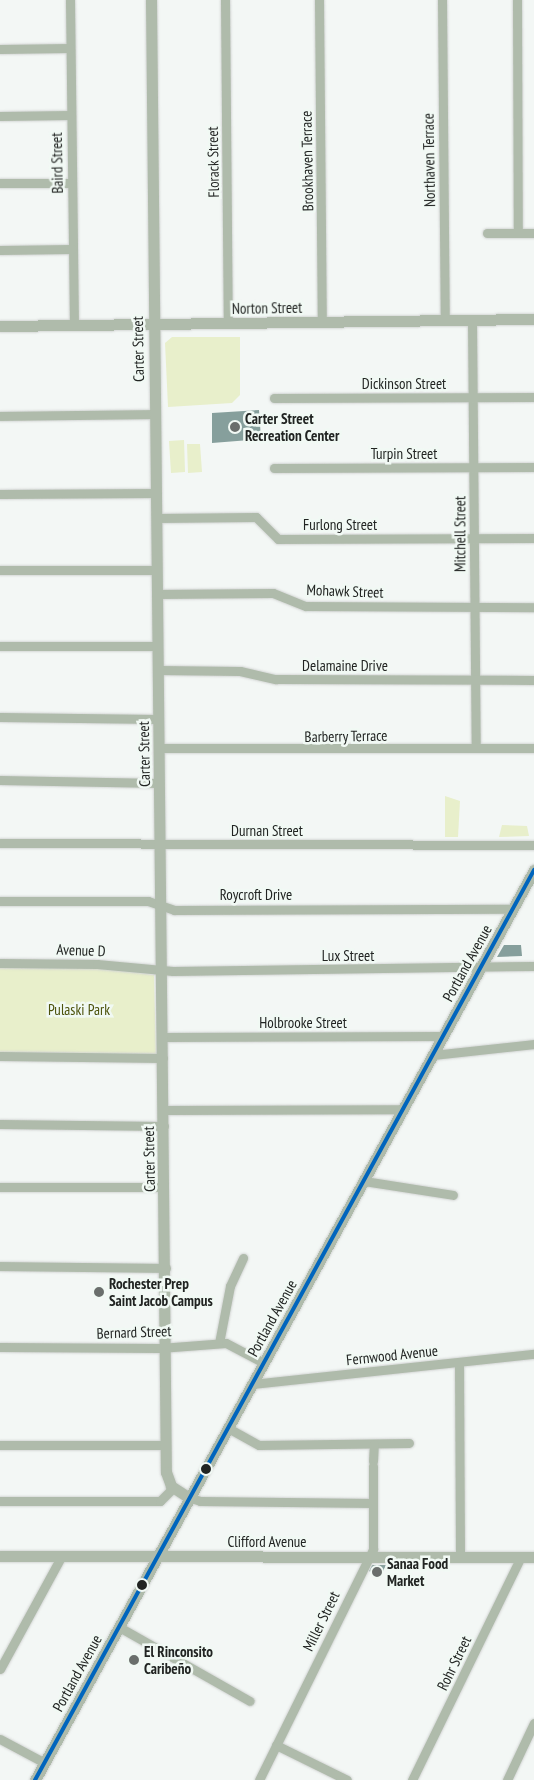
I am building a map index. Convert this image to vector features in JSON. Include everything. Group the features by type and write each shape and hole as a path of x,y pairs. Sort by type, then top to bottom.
{"main road":[{"name":"Carter Street","path":"151,0 158,748 166,1268 166,1445 167,1478 173,1488"},
{"name":"Norton Street","path":"0,326 534,319"},
{"name":"Portland Avenue","path":"35,1780 188,1497 264,1363 534,871"},
{"path":"173,1488 188,1497"},
{"name":"Clifford Avenue","path":"0,1556 534,1557"}],"street":[{"name":"Baird Street","path":"70,0 74,326"},
{"name":"Florack Street","path":"226,0 228,323"},
{"name":"Brookhaven Terrace","path":"319,0 322,322"},
{"name":"Northaven Terrace","path":"442,0 445,321"},
{"path":"517,0 518,233"},
{"path":"0,49 70,48"},
{"path":"0,116 71,115"},
{"path":"0,183 71,183"},
{"path":"487,233 534,233"},
{"path":"0,250 72,249"},
{"name":"Mitchell Street","path":"472,320 476,748"},
{"name":"Dickinson Street","path":"274,398 534,397"},
{"path":"0,416 155,414"},
{"name":"Turpin Street","path":"274,468 534,467"},
{"path":"0,494 156,493"},
{"name":"Furlong Street","path":"156,518 256,517 278,539 534,538"},
{"path":"0,570 156,570"},
{"name":"Mohawk Street","path":"157,594 273,593 306,606 534,607"},
{"path":"0,646 157,646"},
{"name":"Delamaine Drive","path":"158,670 240,671 276,680 534,680"},
{"path":"0,717 158,719"},
{"name":"Barberry Terrace","path":"158,748 534,748"},
{"path":"0,780 159,783"},
{"name":"Durnan Street","path":"0,843 534,845"},
{"name":"Roycroft Drive","path":"0,901 148,901 174,910 513,909"},
{"name":"Avenue D","path":"0,963 97,964 162,970"},
{"name":"Lux Street","path":"162,970 481,969 534,966"},
{"name":"Holbrooke Street","path":"162,1037 443,1036"},
{"path":"433,1055 534,1044"},
{"path":"0,1056 163,1058"},
{"path":"164,1110 404,1109"},
{"path":"0,1124 164,1126"},
{"path":"364,1180 453,1194"},
{"path":"0,1187 164,1187"},
{"path":"219,1343 230,1286 243,1258"},
{"path":"0,1266 166,1268"},
{"name":"Bernard Street","path":"0,1347 166,1346 219,1343 232,1344 264,1363"},
{"name":"Fernwood Avenue","path":"252,1384 534,1354"},
{"path":"459,1362 460,1557"},
{"path":"228,1428 259,1445 409,1443"},
{"path":"0,1444 166,1445"},
{"name":"Miller Street","path":"259,1780 373,1549 374,1444"},
{"path":"0,1501 160,1501 173,1488"},
{"path":"188,1497 200,1501 373,1503"},
{"path":"0,1669 61,1556"},
{"name":"Rohr Street","path":"412,1780 520,1557"},
{"path":"119,1627 250,1701"},
{"path":"507,1780 534,1723"},
{"path":"0,1739 44,1763"},
{"path":"276,1745 347,1780"}],"green space":[{"path":"172,337 240,337 240,395 232,403 168,407 165,343"},
{"path":"184,440 185,472 171,473 169,441"},
{"path":"187,444 200,444 202,472 188,473"},
{"path":"445,796 460,801 458,837 445,837"},
{"path":"502,825 527,826 529,836 499,837"},
{"name":"Pulaski Park","path":"0,966 91,967 154,975 156,1054 0,1052"}],"building":[{"name":"Carter Street Recreation Center","path":"259,410 261,439 212,443 212,413"},
{"path":"504,945 521,945 522,956 497,957"},
{"name":"Sanaa Food Market","path":"372,1565 386,1565 380,1578 369,1571"}],"transit line":[{"path":"35,1780 534,870"}],"place":[{"name":"Carter Street Recreation Center","path":"235,427"},
{"name":"Rochester Prep Saint Jacob Campus","path":"99,1292"},
{"name":"Sanaa Food Market","path":"377,1572"},
{"name":"El Rinconsito Caribeño","path":"134,1660"}]}
